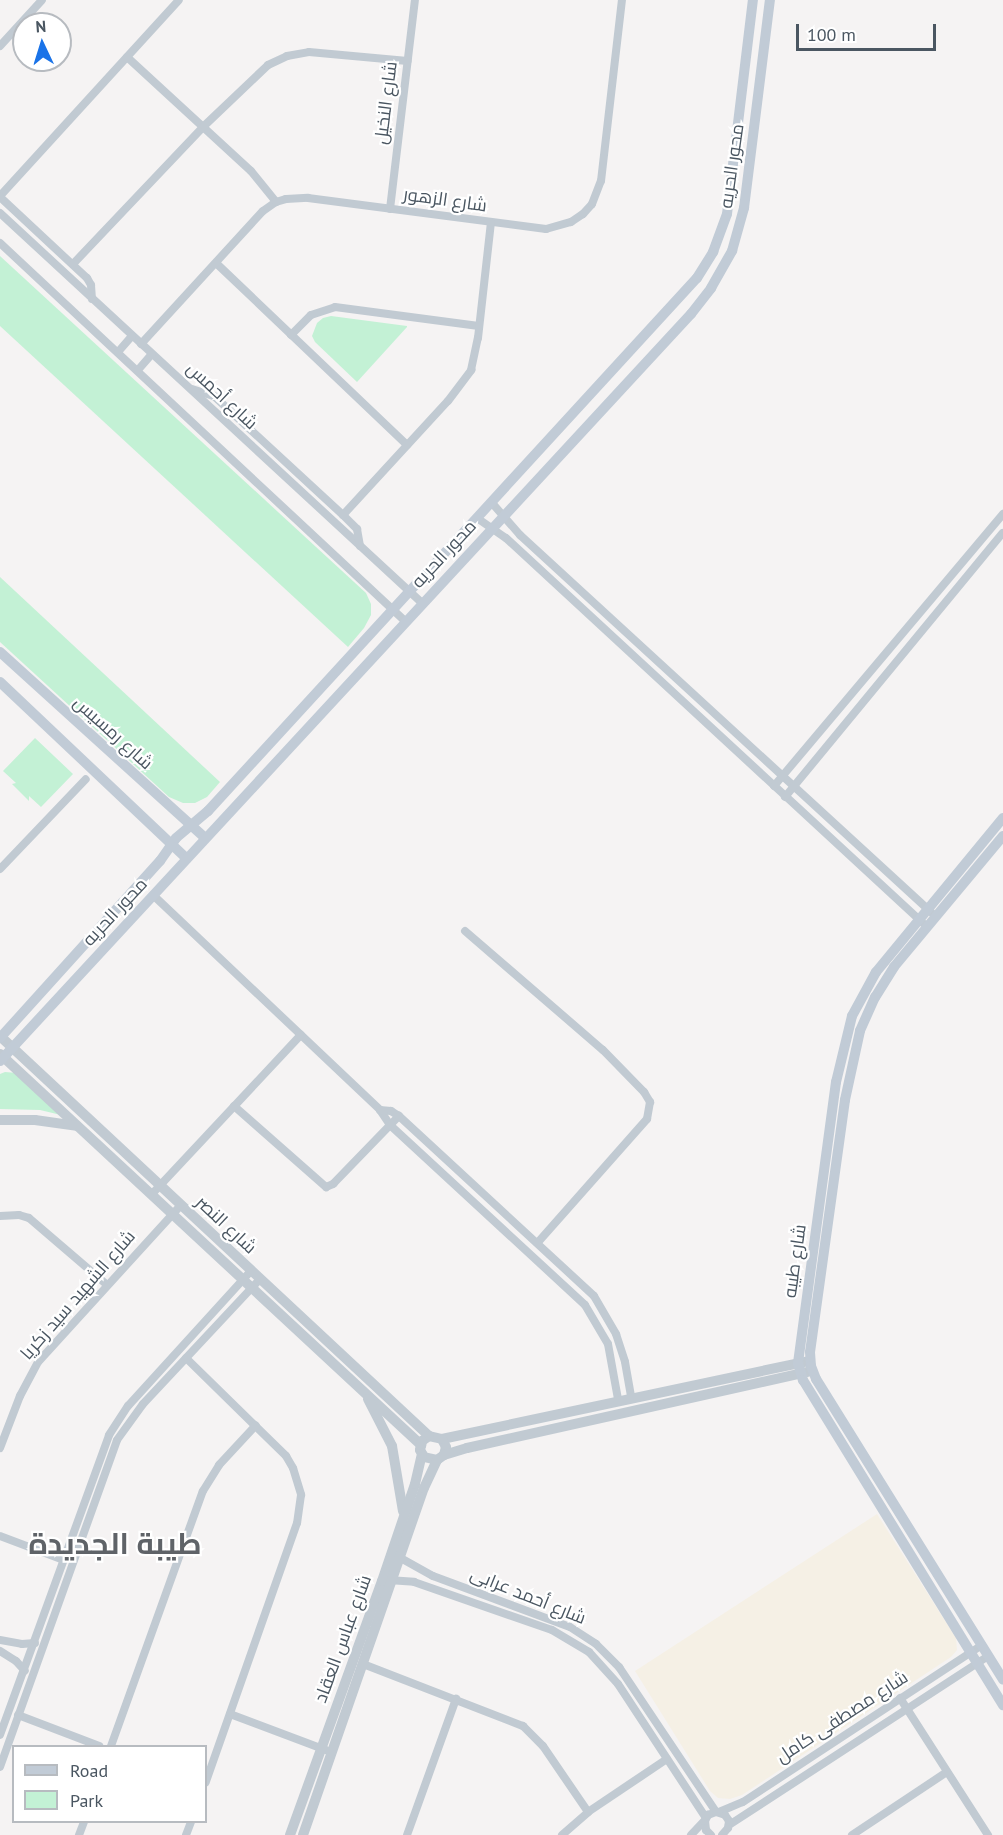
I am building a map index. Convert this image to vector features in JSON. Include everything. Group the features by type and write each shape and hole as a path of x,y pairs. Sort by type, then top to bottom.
{"main road":[{"name":"محور الحريه","path":"0,1037 160,861 172,844 208,811 679,301 714,252 729,204 753,0"},
{"name":"محور الحريه","path":"1,1057 12,1048 691,314 728,260 744,208 770,0"},
{"name":"شارع رمسيس","path":"0,652 205,838"},
{"path":"0,682 187,859"},
{"name":"شارع طيبه","path":"799,1368 833,1100 847,1031 867,986 926,909 1003,818"},
{"name":"شارع طيبه","path":"811,1366 843,1109 855,1050 875,997 894,966 1003,836"},
{"path":"123,902 135,914"},
{"path":"811,1366 1003,1680"},
{"path":"799,1368 1003,1705"}],"street":[{"path":"0,46 42,0"},
{"path":"92,299 89,280 0,196 179,0"},
{"name":"شارع النخيل","path":"390,209 415,0"},
{"name":"شارع الزهور","path":"276,202 297,198 539,228 559,227 572,222 592,204 603,166 622,0"},
{"path":"73,264 204,126 260,72 287,56 309,52 408,61"},
{"path":"127,57 251,171 276,202 263,211 141,344"},
{"name":"شارع أحمس","path":"0,213 422,603"},
{"path":"343,515 465,379 474,360 490,223"},
{"path":"0,243 405,621"},
{"path":"216,262 406,445"},
{"path":"291,335 311,315 335,307 479,326"},
{"path":"118,352 132,336"},
{"path":"138,370 152,354"},
{"path":"191,389 214,396 343,515 357,529 360,546"},
{"path":"492,502 502,516 935,917"},
{"path":"774,786 1003,514"},
{"path":"477,518 492,527 624,645 927,927"},
{"path":"785,797 1003,532"},
{"path":"2,864 86,779"},
{"path":"153,895 380,1110 390,1125 585,1305 608,1344 618,1399"},
{"path":"465,931 603,1050 644,1092 650,1102 647,1119 538,1242"},
{"path":"156,1189 301,1035"},
{"name":"شارع النصر","path":"0,1037 87,1117 156,1189 247,1275 429,1436"},
{"name":"شارع النصر","path":"1,1057 79,1126 156,1189"},
{"path":"234,1106 326,1187 333,1184 399,1116"},
{"path":"380,1110 391,1111 399,1116 585,1285 603,1308 621,1347 631,1397"},
{"path":"0,1120 34,1120 79,1126 87,1117"},
{"name":"شارع الشهيد سيد زكريا","path":"0,1448 20,1396 35,1367 106,1284 177,1209"},
{"path":"0,1216 19,1215 29,1218 106,1284"},
{"path":"0,1735 99,1456 114,1425 128,1406 247,1275"},
{"path":"0,1767 117,1440 136,1412 256,1283"},
{"name":"شارع النصر","path":"256,1283 421,1449"},
{"path":"186,1358 286,1456 293,1468 301,1495 297,1523 207,1779"},
{"path":"799,1368 440,1458 428,1460 421,1449 429,1436 442,1439 618,1399 631,1397 799,1368 811,1366"},
{"path":"362,1388 382,1422 392,1446 404,1515"},
{"path":"111,1745 203,1491 219,1464 256,1425"},
{"path":"440,1458 446,1447 442,1439"},
{"name":"شارع عباس العقاد","path":"396,1555 421,1449"},
{"name":"شارع عباس العقاد","path":"290,1835 320,1748 396,1555 424,1488 440,1458"},
{"path":"0,1536 64,1560"},
{"name":"شارع أحمد عرابى","path":"396,1555 433,1576 570,1627 596,1644 619,1667 717,1812 727,1818 728,1831"},
{"name":"شارع عباس العقاد","path":"303,1835 363,1664 387,1580"},
{"name":"شارع أحمد عرابى","path":"387,1580 422,1584 552,1630 578,1643 610,1672 705,1819 706,1830 711,1835"},
{"path":"0,1640 33,1643 44,1640"},
{"name":"شارع مصطفى كامل","path":"728,1831 907,1708 974,1658 982,1646"},
{"path":"0,1651 23,1669 30,1680"},
{"name":"شارع مصطفى كامل","path":"705,1819 743,1802 900,1698 974,1658 988,1656"},
{"path":"363,1664 514,1721 531,1731 588,1812"},
{"path":"900,1698 988,1835"},
{"path":"407,1835 456,1700"},
{"path":"230,1714 332,1752"},
{"path":"18,1715 96,1745"},
{"path":"562,1835 588,1812 667,1759"},
{"path":"852,1835 947,1772"},
{"path":"691,1835 705,1819"}],"green space":[{"path":"0,256 366,593 371,604 371,615 364,628 348,647 0,326"},
{"path":"331,316 407,327 357,382 315,342 312,336 317,323"},
{"path":"0,577 220,782 207,797 195,803 183,803 169,797 0,642"},
{"path":"35,738 73,774 41,807 29,796 29,801 12,784 16,783 3,771"},
{"path":"17,1073 61,1115 40,1110 0,1109 0,1074"}],"sand":[{"path":"877,1514 956,1638 957,1650 951,1657 742,1795 730,1799 718,1798 710,1791 635,1671"}],"district":[{"name":"طيبة الجديدة","path":"115,1543"}]}
